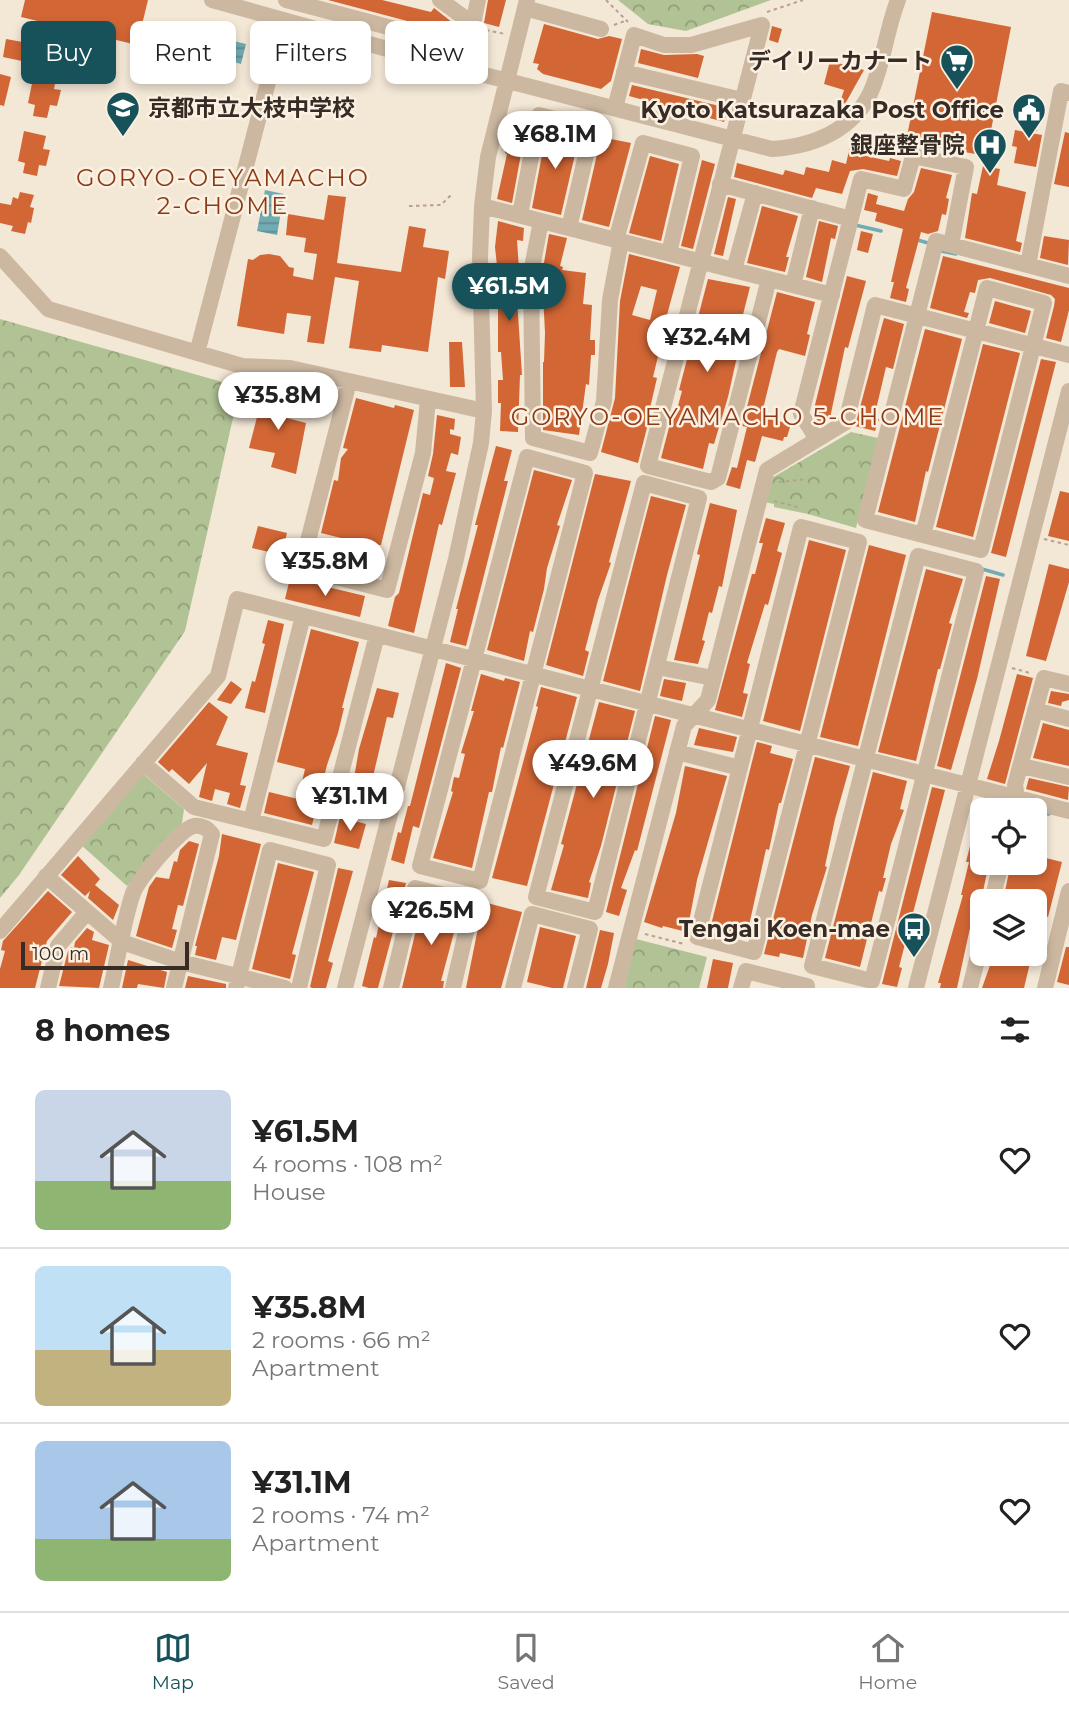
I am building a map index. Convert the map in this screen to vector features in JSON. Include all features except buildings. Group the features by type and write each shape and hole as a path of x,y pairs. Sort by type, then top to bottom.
{"street":[{"path":"212,0 284,21"},
{"path":"286,0 385,26"},
{"path":"440,0 469,21"},
{"path":"474,21 478,0"},
{"path":"488,76 772,149 793,148 817,142 833,134 861,108 873,86 898,0"},
{"path":"345,988 433,649 481,443 484,411 480,258 482,206 488,157 526,4 601,29"},
{"path":"615,108 634,35 664,45 691,46 762,25 648,466 711,482 718,478 769,279"},
{"path":"624,72 742,100"},
{"path":"197,353 267,84"},
{"path":"1028,265 1061,91 1069,93"},
{"path":"520,215 539,115 592,130 569,228"},
{"path":"541,221 531,273 533,438 590,453 604,401 610,300 618,240 643,143 692,156 668,253"},
{"path":"817,439 801,414 861,179 904,189 913,156 966,167 951,245"},
{"path":"720,184 851,219"},
{"path":"734,270 755,193"},
{"path":"482,206 832,295"},
{"path":"793,285 812,208"},
{"path":"923,535 987,288 1044,303 981,550 923,535 865,520 936,241 1069,276"},
{"path":"0,256 48,309 242,366 290,368 484,411"},
{"path":"616,988 684,726 708,700 767,470 846,422 875,305 1069,355"},
{"path":"349,382 300,568 387,590 423,453 428,399"},
{"path":"916,988 1069,391"},
{"path":"527,457 585,473 480,881 420,866 474,659 527,457"},
{"path":"644,483 699,498 594,912 536,897 590,689 644,483"},
{"path":"801,527 859,542 807,744 754,952 697,937 801,527"},
{"path":"918,556 976,571 924,774 872,981 812,966 918,556"},
{"path":"0,931 218,676 237,599 968,785 1001,798"},
{"path":"251,821 303,616"},
{"path":"143,763 194,807 324,839 377,635"},
{"path":"657,667 713,678"},
{"path":"1016,798 1015,785 1044,678 1069,684"},
{"path":"1035,710 1069,719"},
{"path":"677,752 740,768"},
{"path":"1022,766 1069,777"},
{"path":"1047,808 1069,811"},
{"path":"111,988 134,892 146,872 186,828 196,825 208,829 212,834 174,988"},
{"path":"237,982 270,850 328,865 299,988"},
{"path":"46,876 122,942 237,982 285,988"},
{"path":"391,988 415,888 473,902 453,988"},
{"path":"1045,988 1069,891"},
{"path":"48,988 58,946 87,912"},
{"path":"513,988 532,914 590,929 575,988"},
{"path":"970,988 976,966"},
{"path":"741,988 746,971 807,988"}],"path":[{"path":"606,0 626,21 633,24"},
{"path":"764,13 803,0"},
{"path":"488,30 507,35"},
{"path":"1027,128 1045,132"},
{"path":"409,206 441,205 451,195"},
{"path":"859,464 860,460"},
{"path":"775,482 807,479"},
{"path":"773,501 798,507"},
{"path":"1043,538 1069,545"},
{"path":"1008,667 1044,678"}],"green space":[{"path":"618,0 771,0 686,31 648,24"},
{"path":"0,319 240,387 185,631 19,875 0,898"},
{"path":"851,432 878,438 856,528 764,502 770,479"},
{"path":"142,773 184,809 182,823 127,886 80,844"},
{"path":"636,939 707,957 699,988 624,988"}],"water":[{"path":"236,42 246,44 241,64 236,63"},
{"path":"265,190 284,194 277,235 257,231"}],"waterway":[{"path":"855,225 881,231"},
{"path":"914,239 928,243"},
{"path":"941,251 956,254"},
{"path":"982,569 1003,575"}],"place":[{"name":"デイリーカナート","path":"957,91"},
{"name":"京都市立大枝中学校","path":"123,138"},
{"name":"Kyoto Katsurazaka Post Office","path":"1029,140"},
{"name":"銀座整骨院","path":"990,175"},
{"name":"Tengai Koen-mae","path":"914,959"}],"district":[{"name":"GORYO-OEYAMACHO 2-CHOME","path":"223,191"},
{"name":"GORYO-OEYAMACHO 5-CHOME","path":"728,416"}]}
